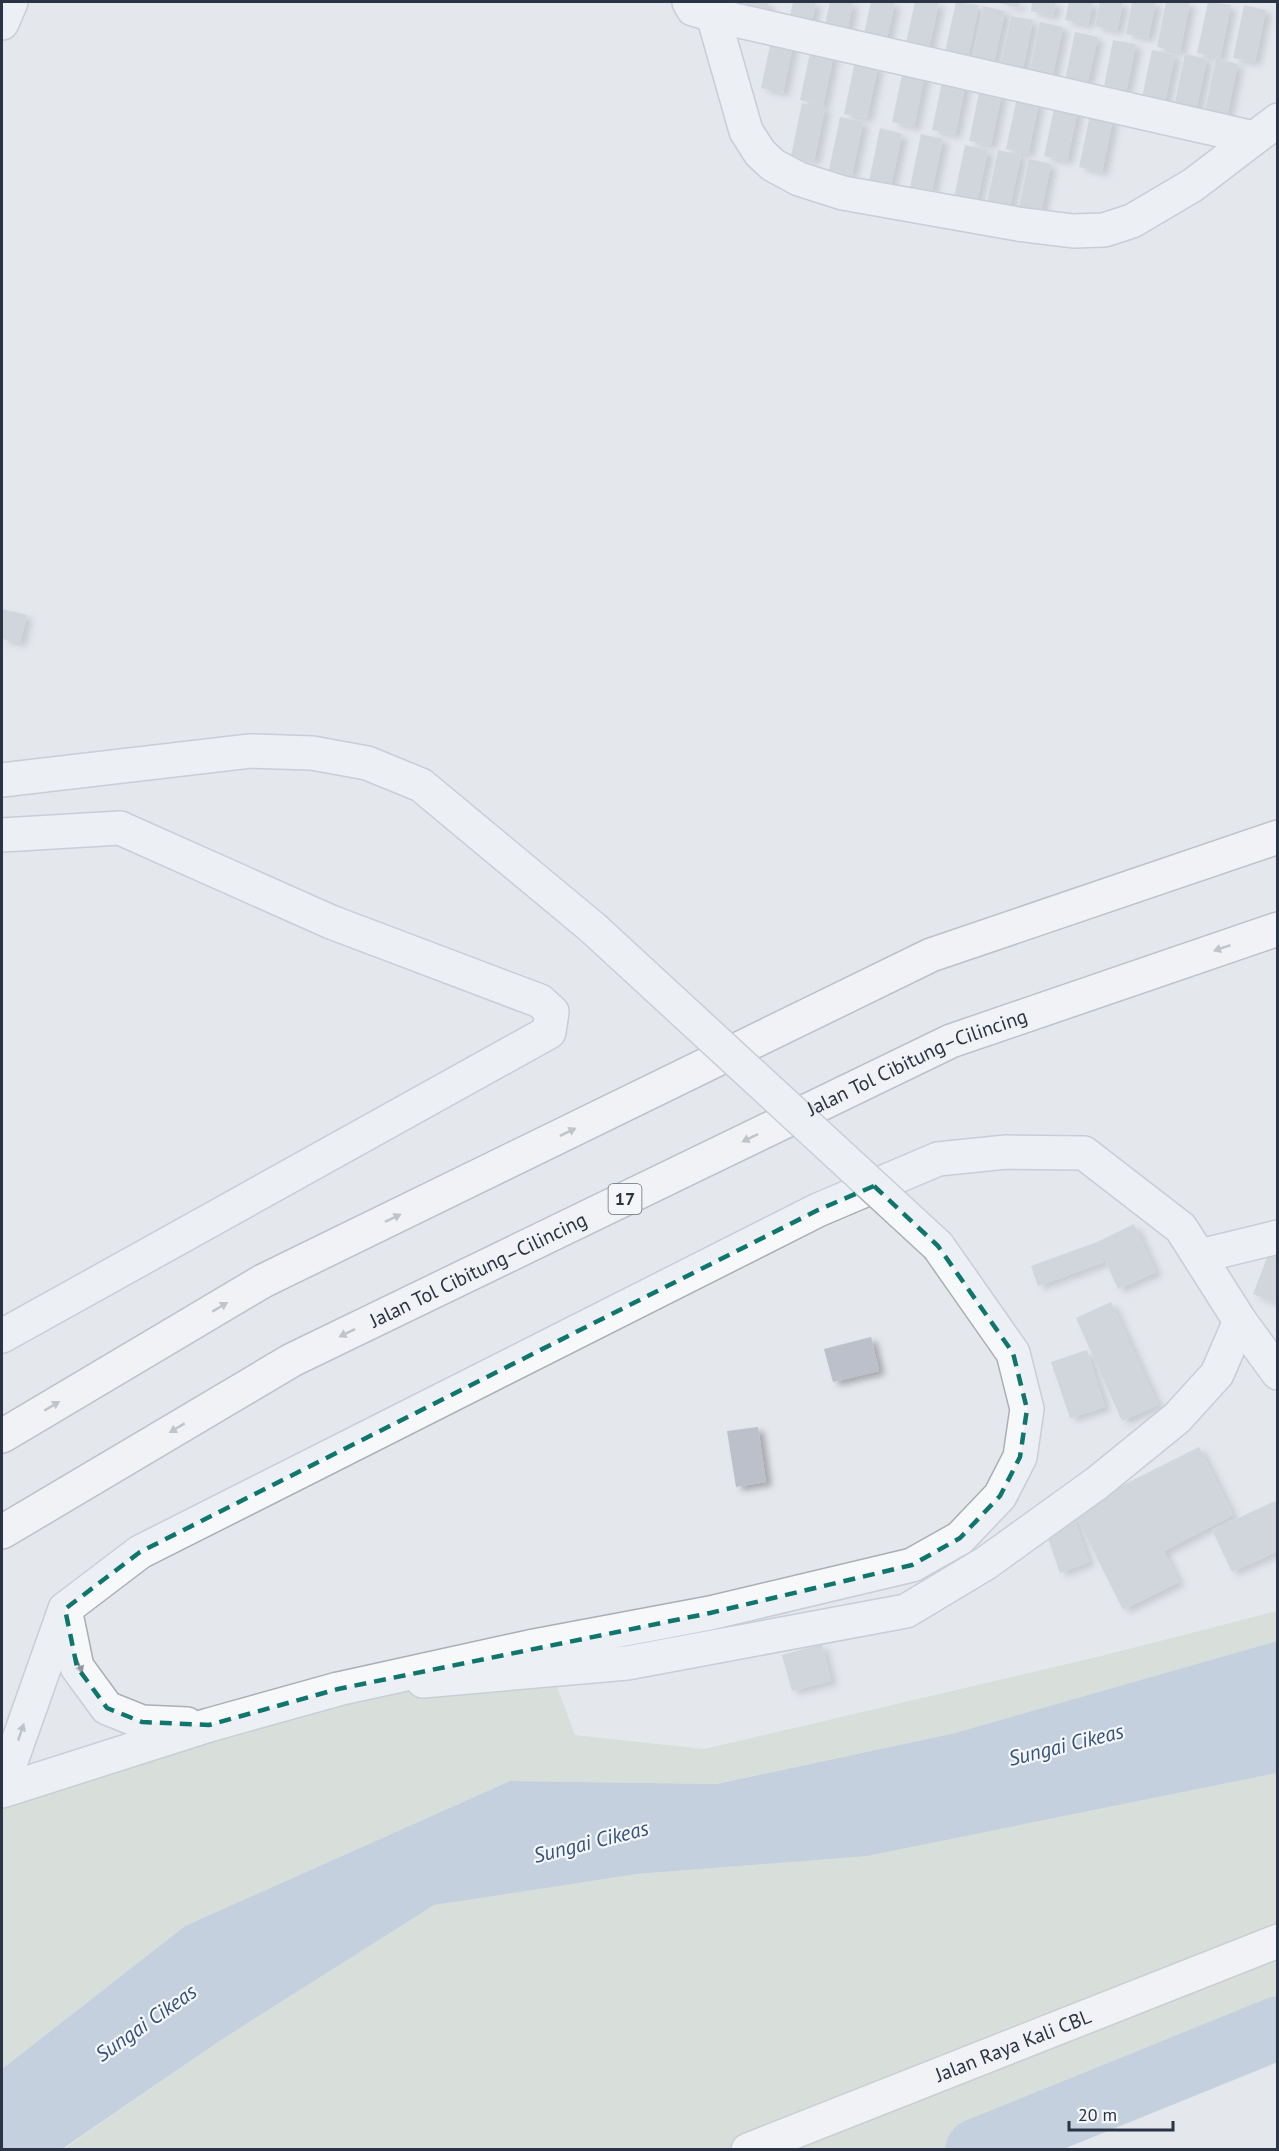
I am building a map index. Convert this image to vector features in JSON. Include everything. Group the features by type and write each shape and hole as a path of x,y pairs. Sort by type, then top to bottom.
{"main road":[{"path":"2,1436 263,1281 931,955 1278,837"},
{"name":"Jalan Tol Cibitung–Cilincing","path":"2,1532 292,1359 951,1041 1278,929"},
{"name":"Jalan Raya Kali CBL","path":"748,2150 1278,1941"}],"street":[{"path":"2,23 11,2"},
{"path":"701,8 746,131 760,153 773,165 799,179 843,193 1018,224 1073,231 1104,230 1132,221 1193,185 1266,129"},
{"path":"701,8 1266,129"},
{"path":"2,780 250,751 312,753 367,763 421,785 594,928 938,1246 1013,1353 1027,1409 1020,1457 1000,1496 960,1538 912,1565 710,1613 529,1647 338,1689 209,1725 2,1789"},
{"path":"2,835 120,828 331,921 540,1001 552,1012 549,1032 2,1336"},
{"path":"2,1789 65,1609 140,1552 807,1216 938,1159 1006,1152 1084,1153 1181,1228 1240,1321 1278,1373"},
{"path":"1200,1256 1278,1237"},
{"path":"338,1689 627,1663 906,1611 986,1563 1097,1483 1177,1418 1216,1374 1240,1321"},
{"path":"65,1609 77,1667 107,1708 142,1722 209,1725"}],"highlighted area":[{"path":"874,1186 938,1246 1013,1353 1027,1409 1020,1457 1000,1496 960,1538 912,1565 710,1613 338,1689 209,1725 142,1722 107,1708 77,1667 65,1609 140,1552 818,1210"}],"green space":[{"path":"1277,1611 1277,1641 955,1733 715,1784 510,1781 185,1926 2,2069 2,1792 338,1689 551,1670 575,1735 704,1749 1101,1656"},
{"path":"1277,1773 1277,2028 977,2149 62,2150 221,2040 433,1905 637,1874 871,1855"}],"water":[{"name":"Sungai Cikeas","path":"1277,1641 1277,1773 867,1856 637,1874 434,1905 221,2040 62,2149 2,2149 2,2069 185,1926 510,1781 716,1784 955,1733"}],"building":[{"path":"746,2 769,2 766,15 744,11"},
{"path":"793,2 816,2 811,25 789,20"},
{"path":"830,2 853,2 847,32 824,28"},
{"path":"871,2 895,2 886,43 863,38"},
{"path":"915,2 939,2 928,52 905,47"},
{"path":"956,2 979,5 968,57 945,52"},
{"path":"994,2 1020,2 1019,8"},
{"path":"1032,2 1056,2 1053,16 1031,11"},
{"path":"1069,2 1093,2 1088,25 1065,20"},
{"path":"1100,2 1123,2 1117,31 1095,26"},
{"path":"1132,2 1156,2 1148,38 1126,34"},
{"path":"1166,2 1190,2 1180,52 1157,47"},
{"path":"1208,2 1231,5 1220,58 1197,53"},
{"path":"1244,5 1266,10 1255,62 1233,58"},
{"path":"983,6 1005,11 994,63 972,59"},
{"path":"1011,16 1033,20 1022,73 1000,68"},
{"path":"1040,22 1063,27 1052,79 1029,74"},
{"path":"1075,32 1098,37 1086,89 1064,85"},
{"path":"772,36 794,40 783,93 761,88"},
{"path":"1113,40 1136,44 1125,97 1103,92"},
{"path":"811,48 834,53 823,106 800,100"},
{"path":"1152,50 1175,55 1164,107 1141,102"},
{"path":"1185,54 1207,59 1196,111 1174,107"},
{"path":"1216,59 1238,64 1227,116 1205,111"},
{"path":"855,61 878,66 867,118 844,114"},
{"path":"903,70 925,74 914,127 892,122"},
{"path":"943,77 966,82 955,135 932,130"},
{"path":"980,88 1002,93 991,145 969,141"},
{"path":"1017,97 1039,102 1028,154 1006,149"},
{"path":"802,103 825,108 814,161 791,156"},
{"path":"1055,104 1078,109 1067,161 1044,156"},
{"path":"1090,115 1113,119 1102,172 1079,167"},
{"path":"840,117 863,122 852,175 829,170"},
{"path":"880,128 902,134 891,186 869,181"},
{"path":"921,134 943,139 932,191 910,187"},
{"path":"965,145 988,150 977,202 954,198"},
{"path":"998,150 1021,155 1010,207 987,203"},
{"path":"1029,159 1051,164 1040,217 1018,212"},
{"path":"2,609 27,615 20,643 2,639"},
{"path":"1134,1224 1156,1272 1118,1289 1099,1247 1104,1262 1038,1286 1031,1266 1097,1242"},
{"path":"1272,1245 1278,1247 1278,1304 1253,1294"},
{"path":"1111,1302 1158,1405 1122,1421 1076,1318"},
{"path":"871,1337 879,1371 833,1382 824,1349"},
{"path":"1087,1350 1105,1407 1070,1418 1051,1362"},
{"path":"758,1427 766,1482 736,1487 727,1431"},
{"path":"1199,1447 1233,1515 1164,1551 1179,1582 1123,1610 1073,1510"},
{"path":"1275,1501 1278,1506 1278,1551 1232,1572 1212,1530"},
{"path":"1072,1513 1089,1562 1060,1573 1043,1524"},
{"path":"822,1644 831,1681 792,1691 782,1655"}],"waterway":[{"path":"977,2150 1278,2028"}]}
